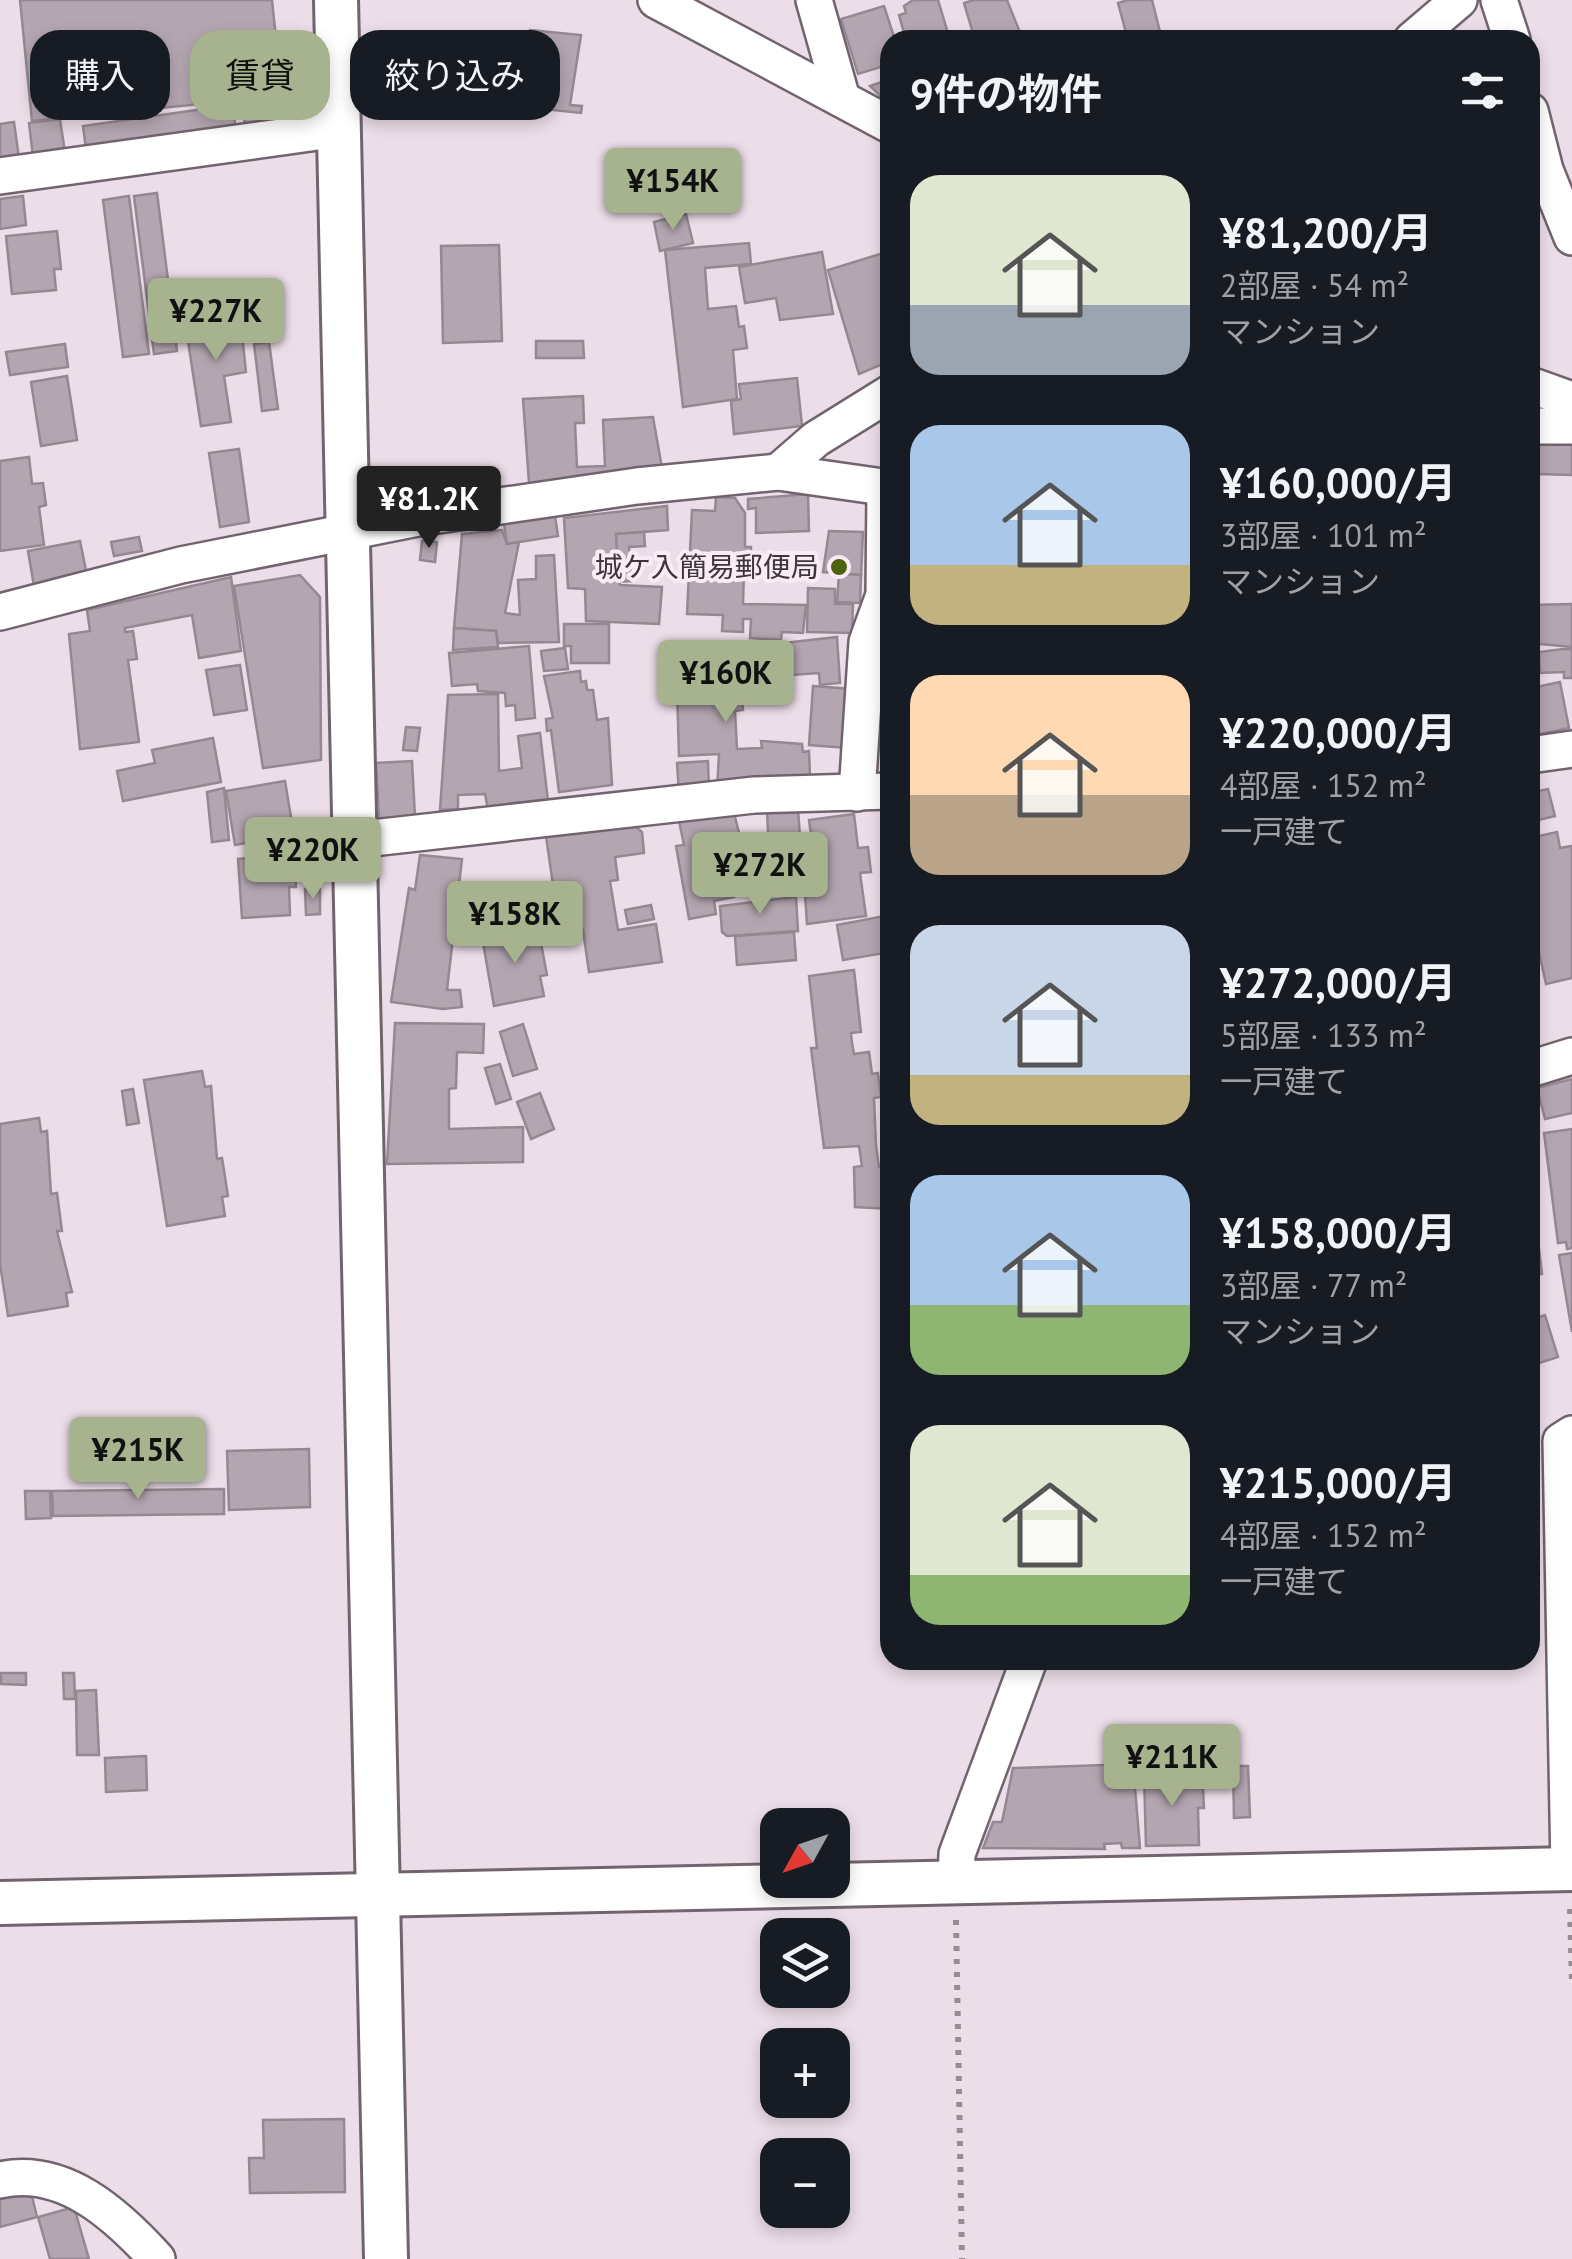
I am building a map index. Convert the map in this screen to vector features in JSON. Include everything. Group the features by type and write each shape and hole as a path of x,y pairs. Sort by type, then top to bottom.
{"street":[{"path":"336,0 386,2259"},
{"path":"656,0 880,120"},
{"path":"814,0 842,99"},
{"path":"1424,30 1459,0"},
{"path":"1499,0 1509,30"},
{"path":"0,176 339,129"},
{"path":"1540,150 1572,237"},
{"path":"1540,389 1572,400"},
{"path":"778,472 816,439 880,399"},
{"path":"1540,426 1572,426"},
{"path":"0,612 181,564 349,535 418,518 582,494 778,472 880,486"},
{"path":"355,840 754,795 873,792 868,642 880,607"},
{"path":"1540,754 1572,751"},
{"path":"1540,1066 1572,1056"},
{"path":"0,1903 1571,1869 1560,1441 1572,1434"},
{"path":"956,1885 957,1854 1025,1670"},
{"path":"0,2180 18,2176 46,2180 91,2199 114,2216 156,2259"}],"path":[{"path":"1571,1869 1572,1982"},
{"path":"956,1885 962,2259"}],"building":[{"path":"20,0 272,0 275,30 190,30 190,105 170,107 170,30 30,30 30,101"},
{"path":"913,0 938,0 947,30 903,30 899,15 906,13 904,6"},
{"path":"1007,0 1019,30 972,30 964,3"},
{"path":"1152,0 1160,30 1125,30 1118,3"},
{"path":"884,6 892,30 880,30 880,67 858,74 841,19"},
{"path":"560,33 581,35 570,105 582,106 581,113 560,111"},
{"path":"880,82 880,96 870,86"},
{"path":"190,111 190,120 234,120 236,129 86,149 83,126 126,120 170,120 170,114"},
{"path":"60,120 65,153 33,157 29,123"},
{"path":"244,120 299,120 245,127"},
{"path":"14,122 19,158 0,161 0,124"},
{"path":"157,193 177,351 154,354 134,196"},
{"path":"23,196 26,225 0,229 0,199"},
{"path":"129,196 149,354 123,357 103,200"},
{"path":"686,214 693,243 660,251 654,222"},
{"path":"57,231 61,269 54,269 56,290 12,294 6,236"},
{"path":"749,243 751,264 705,268 708,309 736,306 739,327 744,326 747,348 733,350 737,399 683,407 665,250"},
{"path":"499,245 502,341 443,343 441,246"},
{"path":"822,252 833,314 780,320 776,298 745,303 739,267"},
{"path":"880,254 880,365 859,374 828,270"},
{"path":"239,306 246,372 224,376 231,422 201,426 186,328 218,323 216,309"},
{"path":"536,341 583,341 584,358 536,358"},
{"path":"269,342 278,409 262,411 254,344"},
{"path":"65,344 68,367 10,375 6,352"},
{"path":"67,376 77,440 41,446 31,382"},
{"path":"797,378 802,426 734,434 731,401 741,399 739,384"},
{"path":"583,396 584,423 575,423 577,467 605,466 603,420 653,417 662,468 578,476 578,484 534,487 529,483 523,399"},
{"path":"1540,442 1572,444 1572,475 1540,474"},
{"path":"239,449 249,522 220,527 209,453"},
{"path":"29,457 32,484 43,483 46,505 39,507 44,545 0,551 0,461"},
{"path":"808,494 809,531 756,533 756,508 748,509 748,499"},
{"path":"716,497 735,498 745,513 745,547 751,547 750,570 744,570 743,604 806,605 803,633 782,632 781,640 750,638 751,619 743,619 743,632 722,631 723,615 687,614 692,510 715,511"},
{"path":"667,506 668,530 616,534 620,585 662,587 659,624 586,621 585,589 568,588 564,518"},
{"path":"555,516 558,536 507,544 504,524"},
{"path":"502,530 507,544 519,542 505,613 520,615 518,580 536,579 536,556 554,555 559,642 498,643 496,631 454,628 462,534"},
{"path":"829,531 863,532 861,575 823,572"},
{"path":"644,532 645,546 629,547 631,581 619,582 616,534"},
{"path":"139,537 142,551 114,556 111,542"},
{"path":"80,541 87,575 34,586 28,551"},
{"path":"422,541 437,542 435,562 420,560"},
{"path":"839,574 861,575 860,603 837,602"},
{"path":"300,575 320,597 321,760 263,768 234,586"},
{"path":"231,577 241,651 199,658 192,615 125,628 125,632 133,631 137,659 128,660 139,742 80,749 69,634 90,631 87,610"},
{"path":"808,588 835,589 835,604 853,604 852,633 807,632"},
{"path":"1572,604 1572,647 1540,644 1540,605"},
{"path":"564,624 609,624 609,663 571,663 571,646 564,646"},
{"path":"454,628 496,631 498,647 453,650"},
{"path":"837,637 840,683 820,685 819,673 778,676 778,670 759,671 759,666 733,668 732,649"},
{"path":"529,646 535,718 516,720 515,705 506,706 505,693 478,691 477,684 452,686 449,653"},
{"path":"727,647 729,683 741,682 743,710 735,711 737,749 762,748 761,741 802,744 803,752 809,751 810,776 717,790 719,754 679,756 676,657 686,657 686,649"},
{"path":"565,648 568,669 544,671 541,651"},
{"path":"1572,649 1572,678 1564,678 1564,672 1540,673 1540,652"},
{"path":"873,655 880,655 880,736 870,736"},
{"path":"240,665 247,710 214,715 206,670"},
{"path":"580,671 581,682 586,681 587,690 593,690 597,720 608,718 612,785 559,792 551,730 547,731 546,719 553,718 544,676"},
{"path":"1560,682 1569,728 1540,734 1540,686"},
{"path":"813,686 852,689 847,748 809,745"},
{"path":"498,694 499,771 522,768 518,736 540,733 548,801 488,809 485,794 458,795 458,809 440,810 448,695"},
{"path":"406,727 420,728 417,751 403,750"},
{"path":"213,738 221,782 123,801 117,771 155,763 152,750"},
{"path":"412,761 415,817 379,819 376,763"},
{"path":"708,761 709,792 679,793 677,763"},
{"path":"285,781 292,823 279,825 280,837 235,845 226,791"},
{"path":"224,788 229,840 212,842 207,792"},
{"path":"1548,789 1555,816 1540,820 1540,791"},
{"path":"798,808 801,852 769,854 767,810"},
{"path":"734,813 748,869 731,872 734,897 714,901 716,914 689,919 676,846 684,845 679,821"},
{"path":"854,814 858,848 868,847 871,872 860,873 866,916 807,924 802,849 813,848 809,820"},
{"path":"635,826 642,832 644,853 615,857 618,880 610,881 618,930 656,924 662,962 589,972 583,930 560,934 546,836"},
{"path":"1557,832 1560,848 1571,846 1572,852 1572,978 1546,984 1540,957 1540,836"},
{"path":"295,855 296,887 289,887 290,915 242,918 238,859"},
{"path":"420,855 462,859 447,990 460,990 462,1007 443,1009 391,1002 409,888 415,890"},
{"path":"305,889 320,889 320,914 306,915"},
{"path":"796,897 798,931 727,936 722,932 720,906"},
{"path":"651,905 654,919 628,924 625,910"},
{"path":"880,917 880,954 843,960 837,925"},
{"path":"538,927 547,975 540,976 544,996 494,1006 482,937"},
{"path":"794,932 796,960 737,965 735,936"},
{"path":"854,970 861,1032 851,1033 854,1054 869,1052 872,1074 878,1073 880,1089 880,1097 874,1098 880,1208 855,1207 854,1167 862,1166 859,1146 824,1148 811,1048 817,1048 809,976"},
{"path":"395,1023 484,1024 483,1053 457,1052 456,1088 449,1089 449,1129 523,1127 523,1162 387,1164"},
{"path":"523,1024 537,1069 513,1076 500,1032"},
{"path":"500,1064 511,1099 496,1104 485,1068"},
{"path":"202,1071 205,1087 211,1086 217,1159 222,1158 228,1196 222,1197 225,1216 167,1226 144,1080"},
{"path":"1572,1079 1572,1113 1545,1119 1540,1087"},
{"path":"133,1089 139,1123 127,1125 122,1091"},
{"path":"540,1093 554,1129 531,1139 517,1102"},
{"path":"39,1118 41,1132 47,1131 51,1194 57,1193 62,1231 57,1231 72,1292 66,1293 68,1306 8,1316 0,1264 0,1124"},
{"path":"1572,1129 1572,1248 1567,1249 1566,1242 1558,1243 1544,1133"},
{"path":"1572,1253 1572,1332 1559,1255"},
{"path":"1545,1315 1558,1357 1540,1363 1540,1317"},
{"path":"309,1449 310,1507 229,1510 227,1451"},
{"path":"224,1489 224,1514 53,1516 52,1491"},
{"path":"25,1491 50,1491 51,1518 26,1519"},
{"path":"1,1673 26,1673 26,1685 1,1684"},
{"path":"63,1673 74,1673 75,1699 64,1699"},
{"path":"96,1690 99,1755 77,1755 76,1691"},
{"path":"146,1756 147,1790 106,1792 105,1758"},
{"path":"1133,1764 1140,1848 1122,1848 1121,1843 1104,1844 1105,1849 983,1848 993,1822 1002,1822 1013,1768"},
{"path":"1233,1766 1248,1766 1250,1817 1234,1818"},
{"path":"1196,1773 1197,1788 1203,1788 1204,1808 1198,1808 1199,1845 1146,1846 1144,1775"},
{"path":"344,2119 345,2192 250,2193 249,2158 264,2158 263,2120"},
{"path":"31,2192 37,2217 0,2227 0,2199"},
{"path":"74,2207 89,2259 50,2259 38,2217"}],"place":[{"name":"城ケ入簡易郵便局","path":"839,567"}]}
